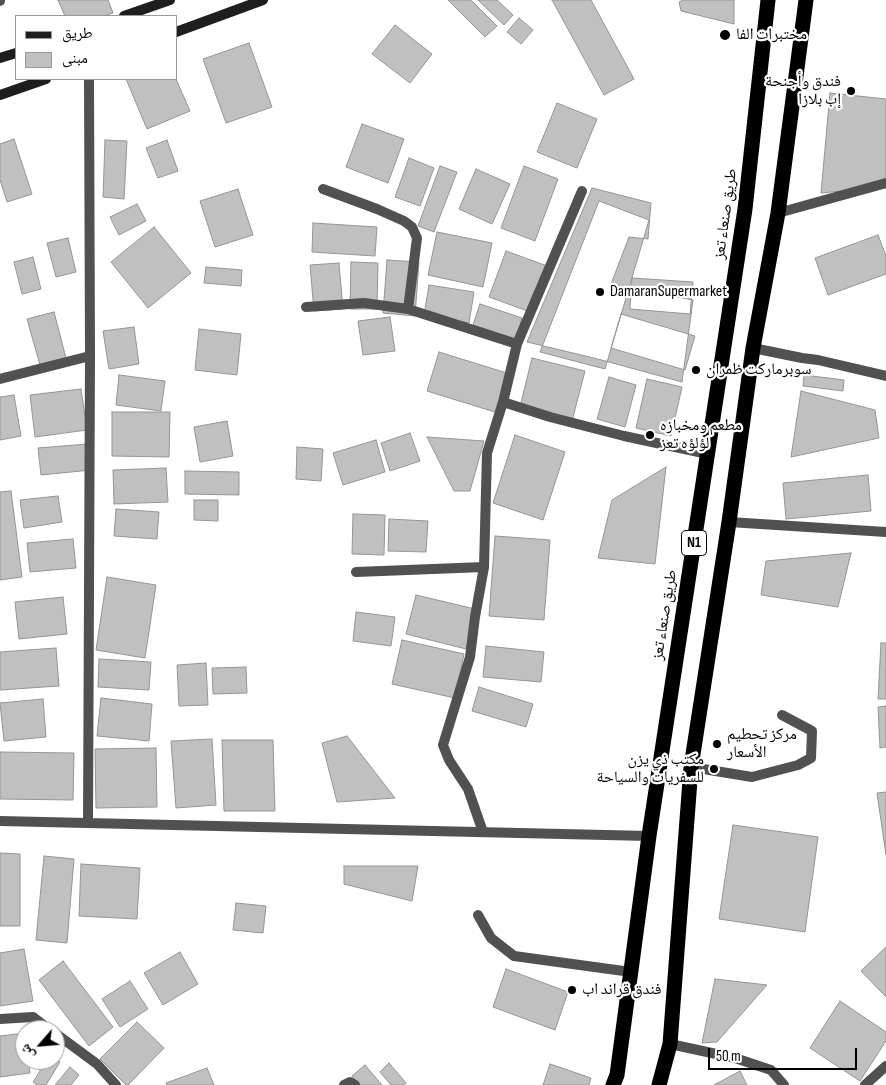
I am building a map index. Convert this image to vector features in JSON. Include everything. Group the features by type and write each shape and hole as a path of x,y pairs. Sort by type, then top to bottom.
{"highway":[{"name":"طريق صنعاء تعز","path":"613,1085 617,1075 649,836 745,209 768,0"},
{"name":"N1","path":"659,1085 670,1044 691,767 729,522 753,348 778,213 806,0"}],"street":[{"path":"127,15 170,0"},
{"path":"178,31 263,0"},
{"path":"0,58 15,53"},
{"path":"0,95 43,80"},
{"path":"88,823 89,80"},
{"path":"778,213 886,183"},
{"path":"323,188 377,209 404,221 412,227 417,238 408,308"},
{"path":"483,832 468,789 449,760 443,745 470,657 484,567 487,453 517,344 582,191"},
{"path":"306,307 364,303 408,308 517,344"},
{"path":"753,348 818,360 886,376"},
{"path":"0,379 90,356"},
{"path":"502,402 550,417 624,436 708,454"},
{"path":"729,522 886,532"},
{"path":"356,572 484,567"},
{"path":"691,767 752,777 798,765 811,758 812,731 782,715"},
{"path":"0,821 649,836"},
{"path":"478,915 491,938 514,956 631,972"},
{"path":"0,1019 32,1017 36,1020"},
{"path":"65,1041 97,1064 116,1085"},
{"path":"670,1044 735,1058 771,1070 784,1085"},
{"path":"865,1085 886,1066"},
{"path":"344,1085 350,1082 355,1085"}],"building":[{"path":"58,0 108,0 113,13 106,15 65,15"},
{"path":"448,0 471,0 497,26 485,37"},
{"path":"478,0 497,0 513,15 504,25"},
{"path":"552,0 591,0 634,79 604,95"},
{"path":"683,0 734,0 734,24 681,11 679,2"},
{"path":"519,18 533,30 521,44 507,32"},
{"path":"395,25 432,54 410,83 372,54"},
{"path":"249,43 272,107 226,123 203,59"},
{"path":"126,80 176,80 190,111 147,129"},
{"path":"830,93 886,99 886,187 821,193"},
{"path":"557,103 597,119 577,168 537,152"},
{"path":"362,124 404,139 388,183 346,167"},
{"path":"14,139 32,194 7,202 0,180 0,144"},
{"path":"105,140 127,141 124,199 103,197"},
{"path":"167,140 178,171 158,178 146,148"},
{"path":"409,158 434,168 420,206 395,197"},
{"path":"440,166 457,172 434,232 418,226"},
{"path":"524,166 558,179 535,241 501,228"},
{"path":"476,169 510,184 492,224 459,209"},
{"name":"DamaranSupermarket","path":"592,188 651,203 648,239 629,237 611,284 693,300 682,382 527,342"},
{"path":"238,189 253,235 215,247 200,201"},
{"path":"599,201 649,220 605,369 540,352"},
{"path":"137,204 146,221 119,235 110,217"},
{"path":"313,223 377,227 375,256 312,252"},
{"path":"154,227 191,273 148,308 111,262"},
{"path":"437,232 492,243 483,287 428,275"},
{"path":"878,235 886,256 886,274 828,295 815,258"},
{"path":"68,238 76,272 56,277 47,243"},
{"path":"506,251 550,267 533,313 489,297"},
{"path":"33,257 41,289 22,294 14,262"},
{"path":"387,260 419,262 415,316 383,313"},
{"path":"351,262 378,263 377,309 350,309"},
{"path":"339,263 343,309 314,311 310,265"},
{"path":"206,267 242,270 241,286 204,283"},
{"path":"632,278 693,282 690,314 630,309"},
{"path":"429,285 474,292 469,323 424,315"},
{"path":"480,304 522,318 515,340 473,325"},
{"path":"54,312 66,358 40,365 27,319"},
{"path":"621,314 695,336 685,370 611,348"},
{"path":"390,317 395,351 363,355 358,321"},
{"path":"134,327 139,364 109,369 103,331"},
{"path":"199,329 241,334 237,375 195,370"},
{"path":"439,352 510,374 498,413 427,391"},
{"path":"532,358 585,371 572,421 520,407"},
{"path":"119,375 165,381 161,411 116,405"},
{"path":"804,375 844,380 843,391 803,386"},
{"path":"609,377 636,385 625,427 597,419"},
{"path":"647,379 682,387 671,436 636,428"},
{"path":"81,389 87,430 35,437 30,395"},
{"path":"801,391 875,410 879,438 791,457"},
{"path":"14,395 21,436 0,440 0,397"},
{"path":"112,412 170,412 169,457 112,456"},
{"path":"227,421 233,456 200,462 194,427"},
{"path":"410,433 420,461 390,471 381,443"},
{"path":"515,435 565,452 543,520 493,503"},
{"path":"427,437 484,441 470,491 454,491"},
{"path":"376,440 385,472 343,485 333,453"},
{"path":"88,444 91,470 41,475 38,448"},
{"path":"297,447 323,449 321,481 296,479"},
{"path":"666,467 655,564 598,558 612,500"},
{"path":"166,468 168,502 114,504 113,470"},
{"path":"185,471 239,472 239,495 185,494"},
{"path":"868,475 871,511 786,519 783,483"},
{"path":"11,491 22,577 0,580 0,492"},
{"path":"58,496 62,522 24,528 20,500"},
{"path":"194,500 218,500 218,521 194,520"},
{"path":"116,509 159,512 157,539 114,536"},
{"path":"353,514 385,515 384,555 352,554"},
{"path":"389,519 428,521 426,552 388,551"},
{"path":"495,536 550,540 544,620 489,616"},
{"path":"73,539 76,568 30,572 27,543"},
{"path":"851,553 838,607 761,595 766,561"},
{"path":"107,577 156,585 145,658 96,650"},
{"path":"416,595 475,609 466,649 406,634"},
{"path":"63,597 67,634 19,639 15,602"},
{"path":"356,612 395,617 391,646 353,641"},
{"path":"402,640 464,654 455,698 392,684"},
{"path":"881,643 886,643 886,699 878,699"},
{"path":"486,646 544,652 541,682 483,677"},
{"path":"56,648 59,686 0,690 0,652"},
{"path":"99,659 151,662 149,690 98,687"},
{"path":"206,663 208,705 179,706 177,665"},
{"path":"246,667 247,693 213,694 212,668"},
{"path":"479,687 533,704 526,727 472,711"},
{"path":"101,698 152,704 149,741 97,736"},
{"path":"43,699 46,737 4,741 0,703"},
{"path":"886,706 886,747 880,748 878,707"},
{"path":"347,736 395,798 337,802 322,743"},
{"path":"212,739 216,805 176,808 171,741"},
{"path":"222,740 273,740 275,811 224,811"},
{"path":"156,748 157,807 96,808 95,749"},
{"path":"0,752 74,753 73,800 0,799"},
{"path":"886,792 886,855 877,793"},
{"path":"733,825 818,837 805,932 719,919"},
{"path":"0,853 20,854 20,926 0,926"},
{"path":"44,856 74,859 67,943 36,940"},
{"path":"81,864 140,868 137,919 79,916"},
{"path":"344,866 418,866 412,901 344,884"},
{"path":"236,903 266,906 263,933 233,930"},
{"path":"886,947 886,997 861,971"},
{"path":"24,949 33,1001 0,1006 0,953"},
{"path":"180,952 198,984 163,1005 144,973"},
{"path":"63,961 113,1027 89,1046 39,980"},
{"path":"506,969 568,992 555,1030 493,1007"},
{"path":"715,979 767,985 717,1042 702,1043"},
{"path":"130,981 148,1009 120,1027 102,999"},
{"path":"840,1001 886,1032 886,1041 860,1081 810,1048"},
{"path":"137,1022 164,1048 126,1085 100,1059"},
{"path":"15,1034 15,1070 30,1070 30,1073 0,1077 0,1036"},
{"path":"389,1063 406,1083 403,1085 391,1085 380,1072"},
{"path":"550,1064 591,1078 589,1085 543,1085"},
{"path":"365,1065 382,1085 360,1085 352,1076"},
{"path":"70,1067 79,1075 71,1085 55,1085"},
{"path":"207,1068 214,1085 167,1085 166,1083"},
{"path":"41,1070 55,1070 46,1085 37,1085 33,1082"},
{"path":"740,1071 747,1085 714,1085"}],"place":[{"name":"مختبرات الفا","path":"725,35"},
{"name":"فندق وأجنحة إب بلازا","path":"851,91"},
{"name":"DamaranSupermarket","path":"600,292"},
{"name":"سوبرماركت ظمران","path":"696,370"},
{"name":"مطعم ومخبازه لؤلؤه تعز","path":"650,435"},
{"name":"مركز تحطيم الأسعار","path":"717,744"},
{"name":"مكتب ذي يزن للسفريات والسياحة","path":"714,769"},
{"name":"فندق قراند اب","path":"572,990"}]}
